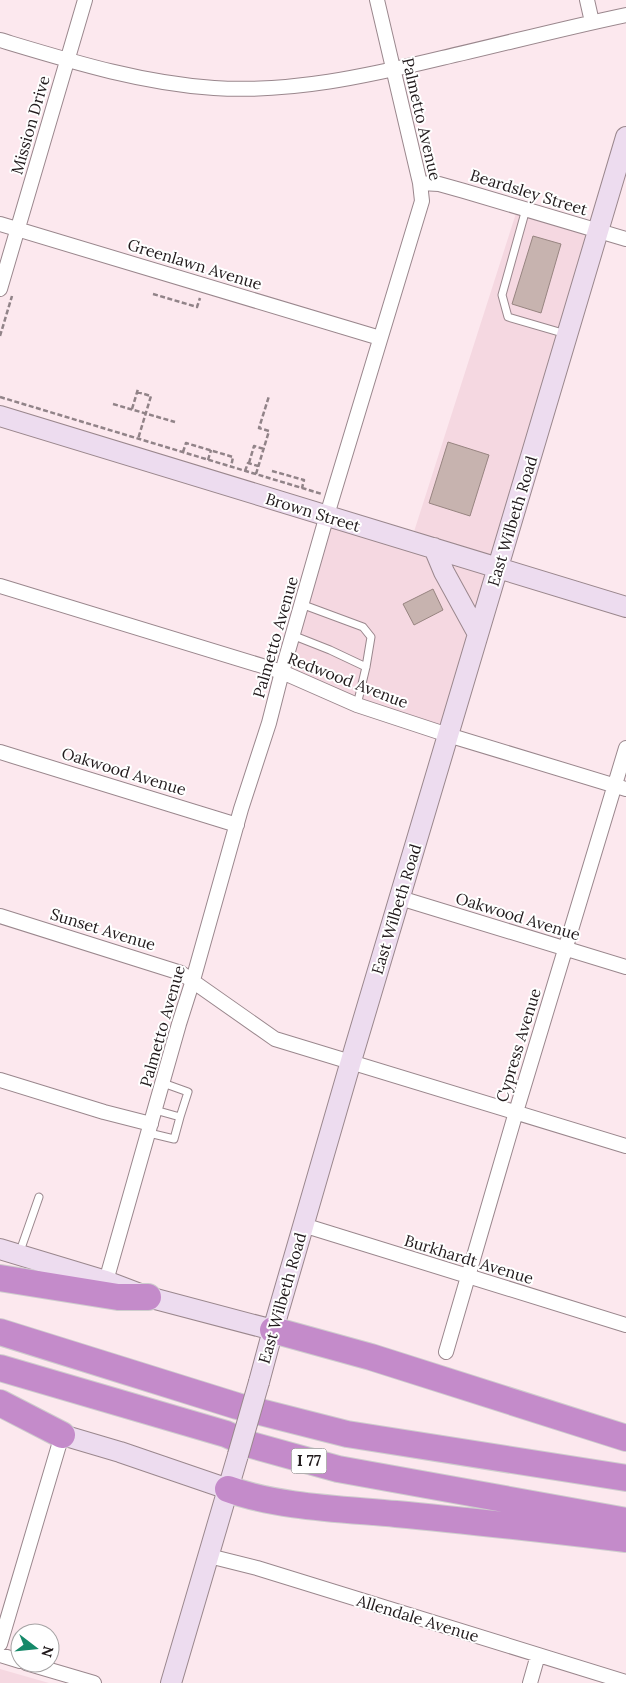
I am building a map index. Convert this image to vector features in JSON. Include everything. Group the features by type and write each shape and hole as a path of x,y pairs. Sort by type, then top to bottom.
{"highway":[{"path":"0,1278 118,1297 148,1296"},
{"path":"272,1330 387,1362 626,1438"},
{"name":"I 77","path":"0,1332 237,1406 347,1434 626,1478"},
{"name":"I 77","path":"0,1368 226,1434 248,1444 338,1469 626,1521"},
{"path":"0,1403 62,1435"},
{"path":"228,1489 250,1497 326,1507 495,1523 626,1539"}],"main road":[{"name":"East Wilbeth Road","path":"171,1683 351,1061 626,137"},
{"name":"Brown Street","path":"0,416 626,607"},
{"path":"434,548 444,572 478,634"},
{"path":"10,1252 106,1281 148,1296 272,1330"},
{"path":"0,1416 120,1452 228,1489"}],"street":[{"name":"Mission Drive","path":"0,289 85,0"},
{"name":"Palmetto Avenue","path":"106,1281 237,825 269,723 327,515 422,201 420,183 377,0"},
{"path":"587,0 592,22"},
{"path":"0,40 116,73 151,80 232,89 270,88 348,80 626,15"},
{"name":"Beardsley Street","path":"420,183 439,184 626,239"},
{"name":"Greenlawn Avenue","path":"0,224 380,338"},
{"name":"Redwood Avenue","path":"0,586 282,672 356,705 620,787"},
{"name":"Cypress Avenue","path":"446,1352 566,949 620,787 626,748"},
{"name":"Oakwood Avenue","path":"0,752 237,825"},
{"name":"Oakwood Avenue","path":"400,898 626,967"},
{"name":"Sunset Avenue","path":"0,916 181,973 194,980 275,1039 626,1146"},
{"path":"0,1080 150,1128"},
{"name":"Burkhardt Avenue","path":"303,1225 626,1325"},
{"path":"0,1644 62,1435"},
{"name":"Allendale Avenue","path":"209,1556 257,1568 626,1682"},
{"path":"530,1683 538,1655"},
{"path":"50,1673 64,1679 94,1683"}],"lane":[{"path":"526,209 502,295 508,317 567,334"},
{"path":"301,604 362,627 371,637 366,667 356,705"},
{"path":"292,636 330,650 366,667"},
{"path":"150,1128 174,1139 188,1092 163,1083"},
{"path":"155,1110 180,1117"},
{"path":"10,1252 39,1197"}],"path":[{"path":"153,294 197,307 200,297 205,298"},
{"path":"132,409 137,390 152,396 138,439"},
{"path":"256,474 269,431 260,428 269,396"},
{"path":"0,397 322,495 325,485"},
{"path":"113,404 175,422"},
{"path":"183,452 186,443 211,450 233,457 231,467"},
{"path":"245,471 254,446 264,449"},
{"path":"208,460 211,450"},
{"path":"249,463 259,466"},
{"path":"272,471 304,480 302,488"}],"shaded area":[{"path":"518,207 598,231 448,735 282,672 327,515 411,541"},
{"path":"0,1669 49,1683 0,1683"}],"building":[{"path":"533,236 561,244 541,313 512,304"},
{"path":"448,442 489,455 470,516 429,503"},
{"path":"433,589 443,610 414,625 403,604"}]}
